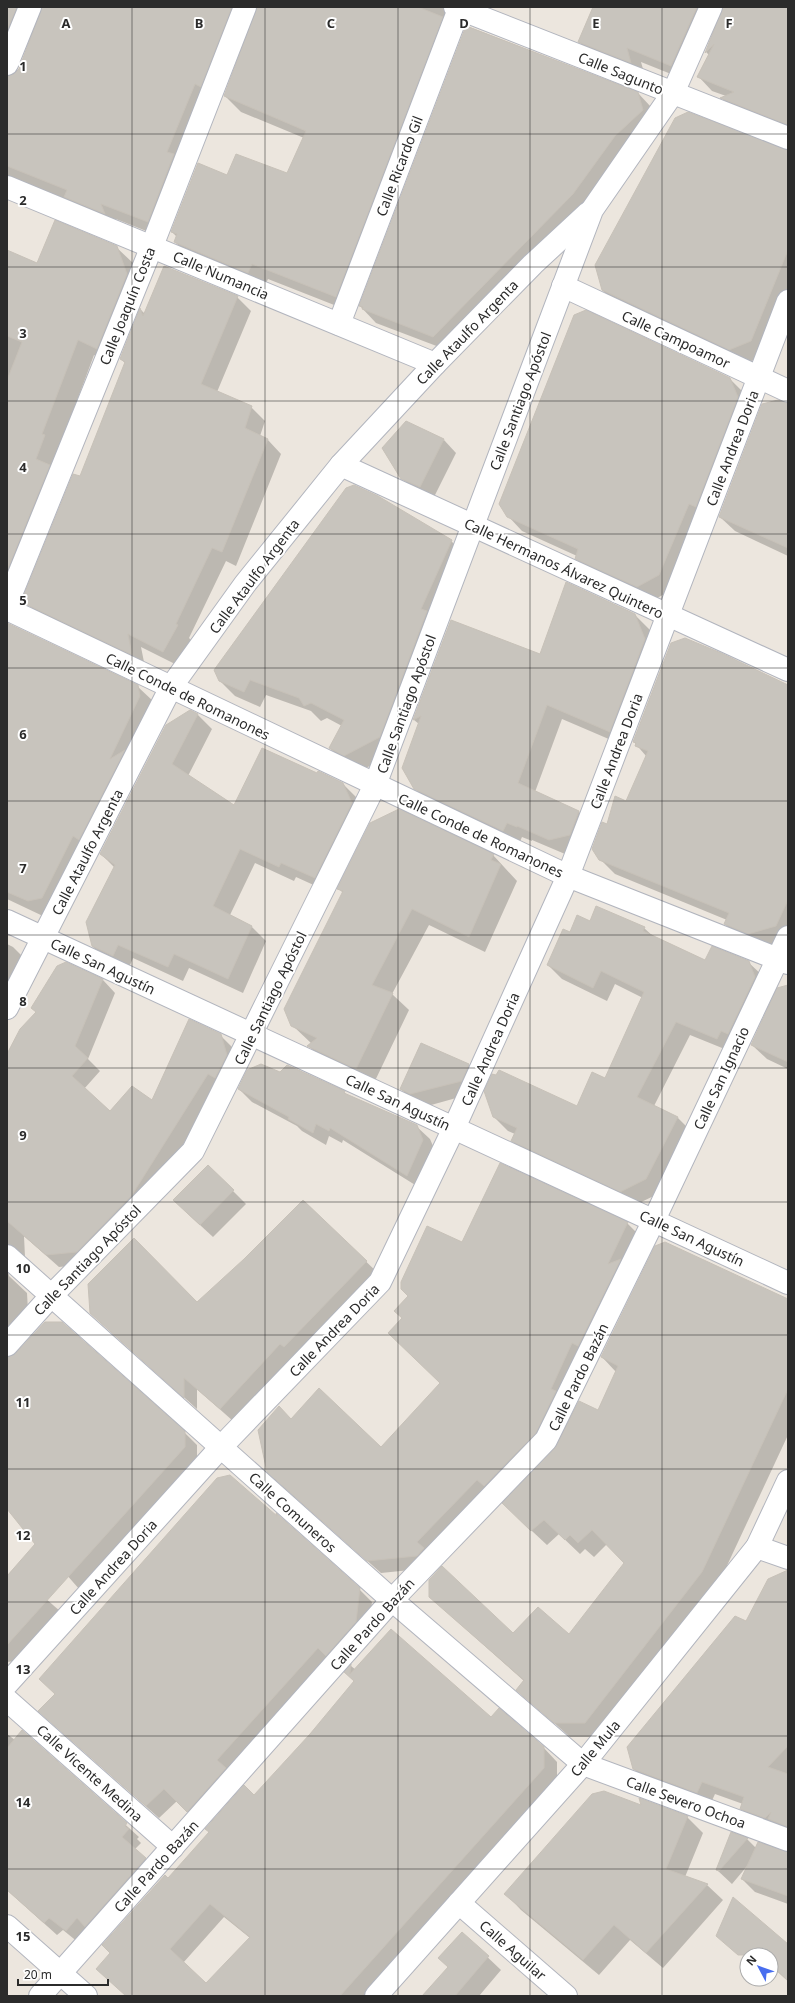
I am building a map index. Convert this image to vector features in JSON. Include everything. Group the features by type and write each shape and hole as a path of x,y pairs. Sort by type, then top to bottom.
{"street":[{"path":"7,64 30,7"},
{"name":"Calle Joaquín Costa","path":"7,604 152,246 245,7"},
{"name":"Calle Santiago Apóstol","path":"7,1345 52,1295 193,1151 375,785 592,210 673,93 712,7"},
{"name":"Calle Sagunto","path":"457,8 673,93 787,133"},
{"name":"Calle Ricardo Gil","path":"339,324 457,8"},
{"name":"Calle Numancia","path":"7,187 435,364"},
{"name":"Calle Ataulfo Argenta","path":"7,1008 44,939 171,688 245,584 341,465 435,364 533,264 592,210"},
{"name":"Calle Campoamor","path":"563,286 788,391"},
{"name":"Calle Andrea Doria","path":"7,1684 221,1447 380,1282 454,1128 568,876 788,301"},
{"name":"Calle Hermanos Álvarez Quintero","path":"341,465 788,670"},
{"name":"Calle Conde de Romanones","path":"7,609 568,876 783,961"},
{"name":"Calle San Agustín","path":"7,921 788,1283"},
{"name":"Calle San Ignacio","path":"654,1220 783,961 788,937"},
{"name":"Calle Pardo Bazán","path":"40,1996 392,1600 546,1440 654,1220"},
{"name":"Calle Comuneros","path":"7,1256 392,1600 583,1764"},
{"name":"Calle Mula","path":"376,1996 583,1764 757,1547 788,1481"},
{"path":"757,1547 788,1558"},
{"name":"Calle Vicente Medina","path":"7,1700 173,1847"},
{"name":"Calle Severo Ochoa","path":"583,1764 788,1840"},
{"name":"Calle Aguilar","path":"459,1903 566,1996"},
{"path":"7,1926 86,1996"}],"building":[{"path":"7,7 17,7 7,31"},
{"path":"42,7 232,7 201,87 195,84 167,152 174,154 148,222 101,204 105,214 64,197 67,190 7,166 7,76 14,74 19,69"},
{"path":"257,7 418,7 443,17 336,297 252,264 248,273 174,242 177,234 171,232 198,163 227,175 236,154 287,173 306,131 224,96"},
{"path":"593,7 697,7 671,66 627,48 631,63 578,42"},
{"path":"723,7 788,7 788,125 720,98 734,92 697,77 714,44 705,53"},
{"path":"466,26 638,92 643,110 615,136 573,194 433,337 362,309 363,307 359,306"},
{"path":"688,112 788,150 788,250 751,341 729,350 602,290 595,265 675,118"},
{"path":"55,220 117,246 127,274 97,349 78,340 42,434 45,435 36,459 50,465 7,571 7,380 22,342 7,336 7,250 37,263"},
{"path":"164,266 238,296 201,384 252,406 245,428 268,439 222,552 212,548 176,624 178,625 163,652 128,634 132,655 21,602 73,474 80,476 125,362 120,359 140,308 143,316"},
{"path":"586,310 730,378 738,397 696,507 689,504 659,575 637,587 575,559 578,549 507,517 499,504 574,315"},
{"path":"778,400 788,403 788,548 719,517 762,404"},
{"path":"406,421 444,439 420,487 401,479 382,448"},
{"path":"354,485 378,496 452,540 421,609 427,611 380,737 344,756 329,748 344,720 311,703 304,706 299,698 250,680 244,692 219,681 214,670 346,488"},
{"path":"566,582 635,614 645,639 610,732 547,705 518,783 579,811 570,835 549,840 507,823 503,831 414,789 402,768 421,716 413,720 451,620 540,654"},
{"path":"7,623 138,685 140,696 110,759 125,750 79,840 73,836 42,898 28,901 7,892"},
{"path":"685,638 721,653 788,685 788,900 776,926 748,934 724,924 729,913 599,860 592,849 602,822 607,824 615,796 626,801 648,751 635,746 636,743 633,742 671,643"},
{"path":"190,710 198,714 172,764 234,805 262,748 343,783 352,803 315,878 281,863 279,867 240,849 213,906 252,926 228,979 174,954 168,967 118,945 113,956 92,946 86,922 115,865 100,854 166,725"},
{"path":"399,809 494,854 491,860 501,864 469,937 412,909 372,985 393,993 356,1069 307,1046 317,1038 291,1026 284,1009 343,891 337,889 370,823"},
{"path":"596,906 645,927 643,931 705,960 712,946 749,961 755,977 728,1034 721,1031 717,1039 676,1022 637,1097 678,1117 646,1179 620,1192 511,1141 517,1128 493,1117 484,1091 492,1074 496,1075 499,1070 577,1106 592,1072 605,1078 644,992 601,971 593,988 547,965 563,929 570,932 577,915 590,921"},
{"path":"66,962 103,979 75,1046 88,1058 72,1076 110,1111 132,1086 152,1100 189,1019 221,1034 227,1055 215,1078 208,1074 132,1195 77,1252 46,1255 7,1221 7,1054 20,1029 36,1012 31,1008 57,966"},
{"path":"788,985 788,1062 751,1045 777,988"},
{"path":"421,1043 469,1064 462,1081 410,1094 400,1089"},
{"path":"261,1064 280,1072 287,1065 345,1091 344,1093 417,1125 423,1140 407,1176 330,1128 329,1131 316,1124 313,1133 288,1119 289,1117 238,1089 247,1070"},
{"path":"500,1163 628,1222 608,1264 621,1259 578,1346 572,1343 551,1389 556,1391 536,1433 484,1486 477,1480 417,1542 424,1548 417,1556 367,1561 267,1472 258,1430 279,1406 291,1419 319,1388 381,1447 440,1383 388,1333 402,1318 394,1311 408,1296 401,1289 401,1282 427,1226 462,1242"},
{"path":"208,1165 234,1190 200,1225 173,1200"},
{"path":"303,1200 367,1261 284,1347 280,1344 220,1409 184,1378 184,1398 90,1313 88,1284 134,1238 197,1302 244,1259"},
{"path":"665,1242 788,1299 788,1389 702,1572 585,1723 554,1723 516,1690 524,1680 429,1597 429,1580 442,1566 513,1633 538,1607 569,1634 624,1563 592,1530 578,1543 570,1535 565,1540 544,1520 531,1531 502,1503 555,1448 579,1401 598,1410 618,1366 601,1357 655,1246"},
{"path":"45,1322 62,1322 185,1431 185,1447 7,1645 7,1576 35,1544 7,1509 7,1357 16,1353"},
{"path":"230,1475 277,1516 276,1513 360,1588 356,1622 326,1656 318,1648 217,1760 226,1768 187,1812 164,1789 146,1806 38,1711 55,1694 39,1679 217,1478"},
{"path":"788,1570 788,1746 768,1767 788,1774 788,1827 768,1819 771,1812 765,1818 740,1809 744,1797 702,1782 697,1793 633,1769 627,1747 735,1616 746,1621 768,1579"},
{"path":"391,1629 491,1717 499,1708 544,1747 544,1768 340,1996 126,1996 96,1969 110,1953 102,1945 165,1875 168,1878 209,1832 205,1829 244,1785 254,1795 310,1734 354,1681 344,1672 351,1664 350,1674","holes":["210,1904 250,1937 206,1983 170,1949"]},
{"path":"22,1730 127,1823 125,1826 129,1829 122,1837 146,1858 85,1927 77,1918 66,1931 49,1918 44,1923 7,1890 7,1748"},
{"path":"604,1791 641,1805 639,1798 688,1816 666,1869 708,1884 646,1953 614,1925 583,1960 504,1894 592,1794"},
{"path":"731,1832 748,1838 719,1871 716,1870"},
{"path":"758,1842 788,1852 788,1896 741,1879"},
{"path":"733,1897 788,1944 788,1981 779,1973 779,1947 739,1947 738,1955 716,1936"},
{"path":"462,1932 489,1956 455,1996 422,1996 448,1967 438,1958"}]}
